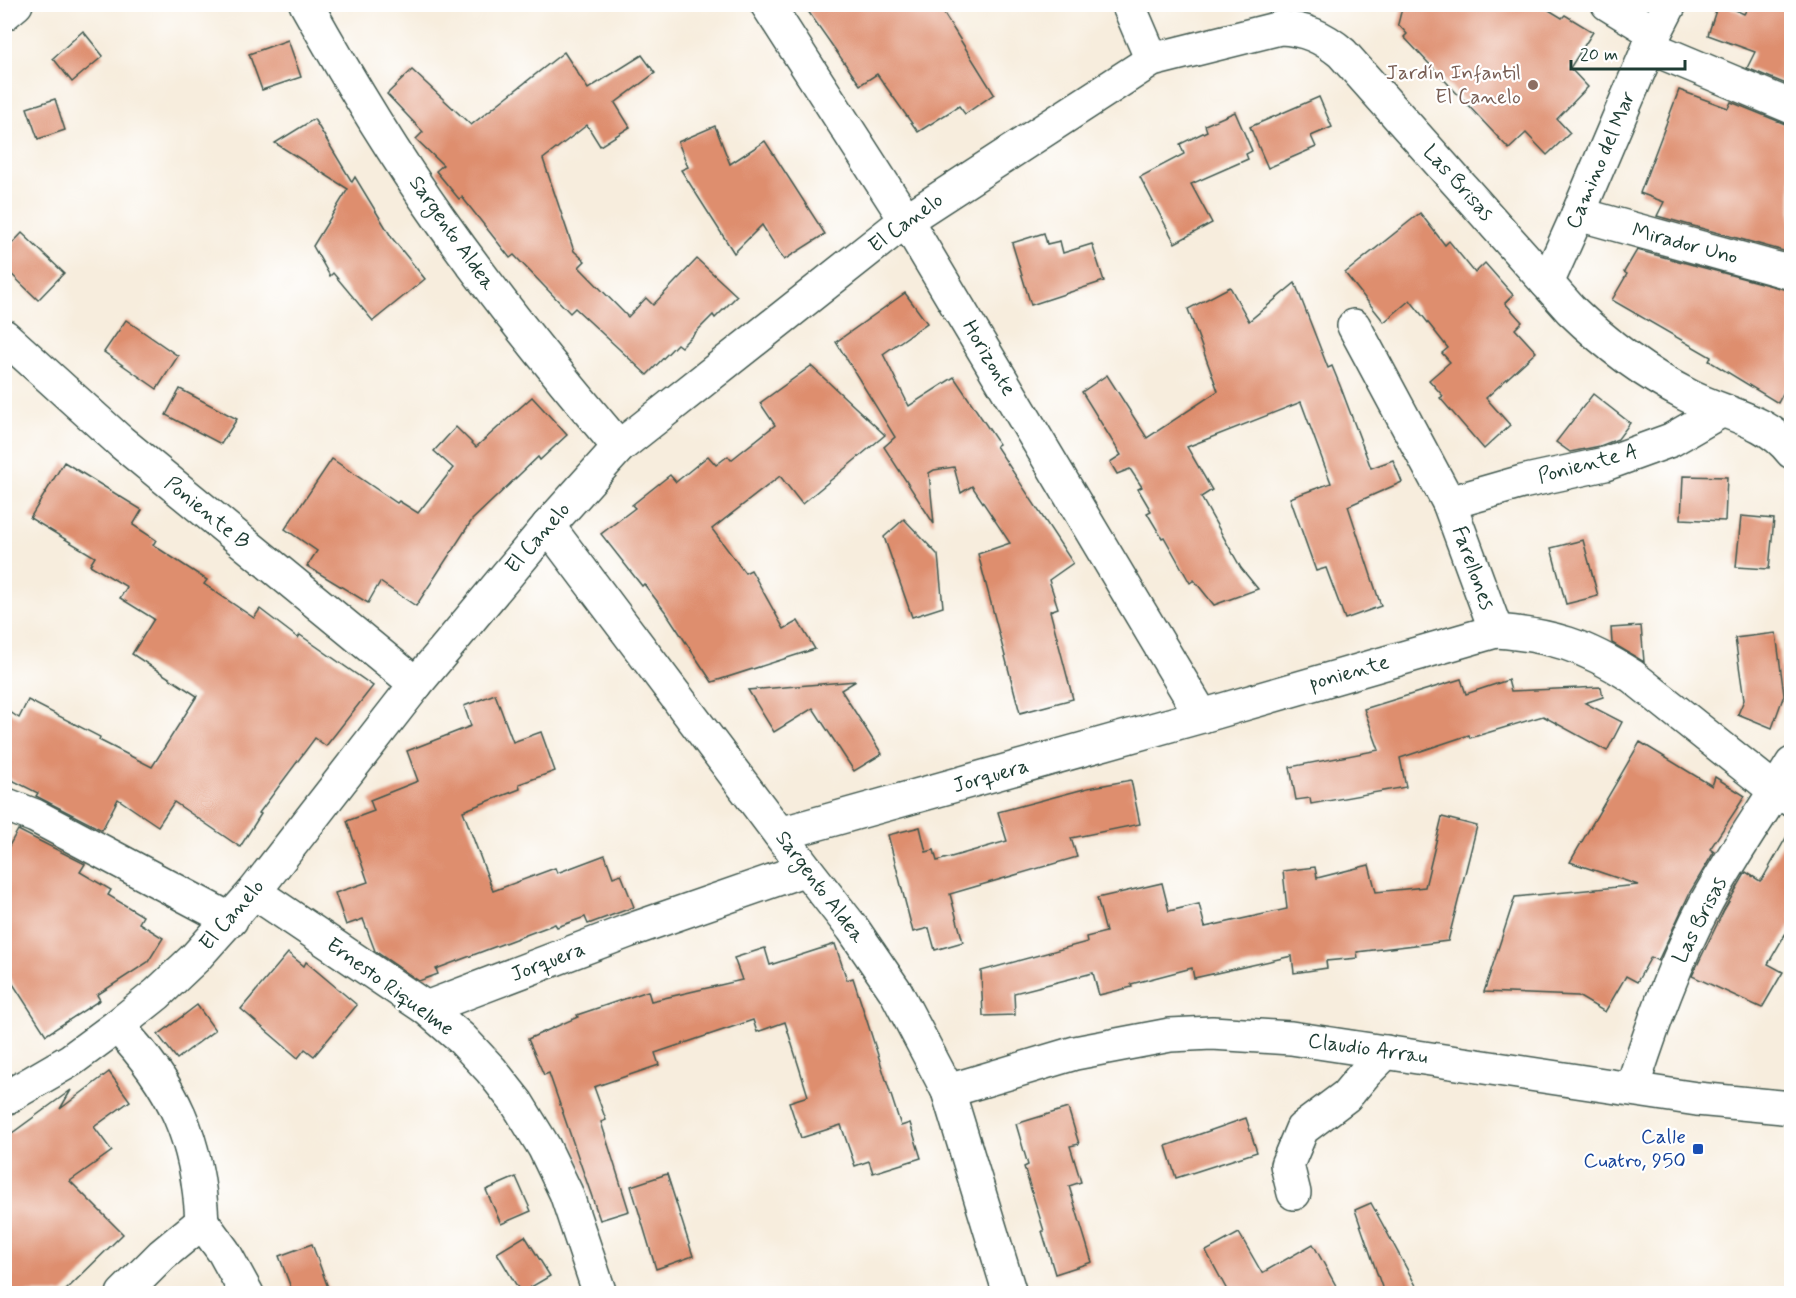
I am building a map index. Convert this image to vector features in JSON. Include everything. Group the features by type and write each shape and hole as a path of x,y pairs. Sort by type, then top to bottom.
{"street":[{"path":"4,14 16,4"},
{"name":"Sargento Aldea","path":"306,4 387,140 441,220 504,306 619,447"},
{"name":"Horizonte","path":"767,4 906,220 1202,716"},
{"path":"1128,4 1152,60"},
{"path":"1608,4 1658,28 1791,106"},
{"name":"Las Brisas","path":"1152,60 1280,28 1312,33 1328,42 1342,53 1580,319 1626,358 1680,392 1721,411 1746,418 1767,429 1791,452"},
{"name":"Camino del Mar","path":"1547,283 1658,28"},
{"name":"El Canelo","path":"4,1099 71,1060 117,1026 157,994 231,920 416,684 548,526 619,447 906,220 1152,60"},
{"name":"Mirador Uno","path":"1578,214 1791,273"},
{"name":"Farellones","path":"1354,326 1449,503 1496,631 1553,638 1581,647 1608,660 1786,785"},
{"name":"Poniente B","path":"4,336 121,442 416,684"},
{"name":"Poniente A","path":"1449,503 1522,482 1605,464 1671,440 1721,411"},
{"name":"Sargento Aldea","path":"548,526 853,929 896,992 948,1090 1010,1293"},
{"name":"poniente","path":"1202,716 1496,631"},
{"name":"Jorquera","path":"780,834 1202,716"},
{"name":"Las Brisas","path":"1632,1088 1653,1024 1678,961 1707,902 1734,855 1786,785"},
{"path":"4,804 35,816 231,920"},
{"name":"Jorquera","path":"426,1008 628,931 806,869"},
{"name":"Ernesto Riquelme","path":"254,892 426,1008 491,1070 517,1103 544,1147 566,1193 600,1293"},
{"path":"117,1026 140,1050 160,1077 176,1105 196,1164 202,1222 224,1252 248,1293"},
{"name":"Claudio Arrau","path":"948,1090 1075,1053 1170,1035 1212,1033 1291,1038 1697,1099 1791,1108"},
{"path":"1294,1193 1287,1166 1302,1129 1346,1096 1386,1052"},
{"path":"123,1293 162,1255 202,1222"}],"building":[{"path":"803,4 938,4 994,94 965,114 959,106 918,132 877,74 860,85"},
{"path":"1403,4 1539,4 1562,18 1565,15 1593,32 1570,68 1588,87 1557,119 1570,133 1547,155 1526,133 1509,149 1404,37 1407,34 1398,24"},
{"path":"1718,4 1744,14 1750,4 1791,4 1791,86 1747,68 1755,52 1708,35"},
{"path":"83,31 103,56 72,82 53,58"},
{"path":"288,40 301,77 262,90 249,54"},
{"path":"564,52 588,89 642,55 655,73 615,103 630,127 600,146 587,125 543,159 574,251 585,261 579,267 628,317 646,298 653,305 697,259 737,296 715,318 713,315 681,347 677,344 647,375 575,308 570,313 514,255 510,258 462,197 459,199 436,171 443,165 416,139 423,132 387,94 412,70 471,125"},
{"path":"1679,90 1728,108 1731,102 1791,125 1791,253 1657,216 1664,202 1640,193"},
{"path":"1319,97 1332,127 1311,136 1316,147 1268,168 1250,127"},
{"path":"55,99 65,130 38,139 27,108"},
{"path":"1235,112 1252,151 1246,154 1248,159 1191,184 1212,223 1175,243 1140,177 1184,154 1180,144 1207,131 1205,125"},
{"path":"314,119 352,182 355,177 392,238 425,279 373,321 333,273 330,276 313,246 348,189 275,143"},
{"path":"715,126 730,164 765,141 825,234 784,260 762,225 734,253 681,170 688,167 678,142"},
{"path":"1420,213 1445,245 1449,241 1475,273 1485,263 1513,295 1505,303 1522,322 1515,329 1536,352 1486,398 1510,425 1484,449 1440,398 1443,396 1429,380 1450,362 1442,353 1448,348 1410,300 1384,322 1345,273"},
{"path":"22,233 64,273 38,300 4,267 4,252"},
{"path":"1044,233 1047,244 1060,241 1063,253 1092,244 1104,281 1031,305 1012,243"},
{"path":"1637,250 1791,291 1791,378 1778,403 1709,361 1711,357 1612,300"},
{"path":"1295,283 1328,368 1332,366 1371,468 1393,460 1402,482 1348,506 1381,606 1345,619 1326,568 1316,571 1290,498 1331,483 1301,402 1187,447 1212,490 1201,497 1241,568 1258,589 1214,605 1194,580 1190,583 1164,537 1162,538 1147,513 1151,511 1138,489 1142,487 1130,469 1117,474 1110,462 1121,455 1082,392 1107,375 1147,438 1218,391 1188,309 1230,287 1249,321"},
{"path":"905,293 927,323 883,354 909,406 954,377 999,444 996,446 1073,563 1049,580 1058,608 1050,611 1073,699 1020,713 978,554 1010,543 972,486 961,493 954,467 929,473 934,524 884,447 895,437 836,342"},
{"path":"126,320 178,356 157,389 104,352"},
{"path":"811,366 885,435 802,504 780,476 712,529 745,573 751,570 784,629 798,621 815,649 712,682 667,614 601,534 635,508 632,505 670,475 676,482 708,456 716,465 728,456 731,460 775,425 760,403"},
{"path":"180,389 237,419 221,444 166,415"},
{"path":"1593,394 1630,423 1618,439 1600,446 1570,452 1556,442"},
{"path":"532,397 567,435 540,460 538,457 472,520 416,606 380,582 368,603 307,566 317,551 285,529 332,459 397,503 399,501 418,513 453,468 434,451 456,427 476,447"},
{"path":"64,462 142,510 133,525 156,540 153,545 207,580 204,584 254,618 260,609 298,638 300,635 373,686 326,746 315,738 259,813 261,814 240,847 174,802 158,826 118,799 102,830 36,796 38,793 4,776 4,708 19,718 28,700 152,767 197,696 132,654 154,619 120,598 127,587 90,565 95,557 30,518"},
{"path":"1683,476 1727,477 1725,521 1681,519"},
{"path":"1741,516 1774,519 1769,569 1736,567"},
{"path":"904,519 938,555 943,607 912,617 884,537"},
{"path":"1583,540 1598,596 1566,604 1551,548"},
{"path":"1641,626 1644,662 1612,643 1611,628"},
{"path":"1776,633 1784,695 1772,728 1738,714 1744,700 1735,638"},
{"path":"1461,679 1466,694 1508,680 1511,691 1601,687 1603,697 1585,703 1622,722 1607,751 1543,716 1470,738 1469,735 1400,758 1406,787 1311,804 1310,798 1296,800 1290,767 1379,750 1364,709"},
{"path":"856,681 841,690 882,754 854,771 813,708 774,732 748,690"},
{"path":"495,694 513,742 541,732 555,771 519,784 520,789 463,811 493,891 555,868 557,873 605,855 613,877 621,874 634,907 588,924 585,917 557,927 555,924 436,969 438,974 419,981 375,951 363,919 346,925 335,893 368,882 347,821 374,811 370,800 418,781 407,751 471,726 464,706"},
{"path":"1640,742 1712,786 1715,777 1745,796 1710,849 1714,852 1690,892 1658,961 1651,957 1637,982 1626,976 1605,1012 1578,996 1484,992 1515,897 1638,885 1570,862"},
{"path":"1131,780 1140,824 1071,838 1077,857 950,894 963,942 935,950 929,928 913,932 888,835 920,827 926,852 934,850 937,861 1007,841 998,812 1088,788"},
{"path":"1442,817 1477,826 1448,941 1357,952 1358,958 1326,961 1327,968 1294,973 1292,956 1194,978 1192,968 1099,995 1093,973 1014,993 1015,1015 983,1016 981,971 1087,942 1086,937 1106,932 1097,898 1162,883 1169,911 1199,904 1205,927 1287,909 1283,871 1315,867 1317,878 1369,865 1376,892 1425,887"},
{"path":"1791,829 1791,924 1768,964 1783,972 1762,1008 1692,976 1724,910 1746,872 1760,881"},
{"path":"18,830 85,864 80,872 111,890 108,895 143,916 139,923 163,938 148,962 97,995 100,1000 46,1035 4,970 4,855"},
{"path":"835,944 847,980 853,978 901,1126 910,1123 921,1158 873,1173 869,1161 855,1166 841,1125 801,1138 789,1102 808,1096 785,1022 757,1032 753,1020 655,1053 659,1065 594,1087 606,1120 601,1122 629,1211 600,1220 549,1073 544,1075 528,1039 578,1017 577,1015 648,991 651,1001 742,980 734,958 765,948 770,965"},
{"path":"288,953 304,966 306,962 357,1005 314,1056 305,1049 298,1058 241,1009"},
{"path":"197,1005 215,1030 177,1059 158,1035"},
{"path":"109,1072 130,1101 94,1127 112,1151 70,1181 123,1234 63,1293 4,1293 4,1126 12,1133 71,1090 60,1109"},
{"path":"1068,1108 1079,1144 1070,1146 1081,1182 1069,1186 1092,1262 1055,1274 1024,1167 1028,1165 1016,1124"},
{"path":"1246,1118 1257,1152 1176,1178 1166,1146"},
{"path":"667,1174 693,1256 656,1269 631,1186"},
{"path":"516,1177 531,1211 501,1224 486,1190"},
{"path":"1371,1203 1420,1293 1384,1293 1355,1210"},
{"path":"1239,1233 1262,1273 1313,1244 1340,1293 1225,1293 1228,1292 1206,1251"},
{"path":"525,1236 550,1276 521,1293 497,1253"},
{"path":"312,1244 330,1293 293,1293 279,1256"}],"place":[{"name":"Jardín Infantil El Canelo","path":"1533,85"},
{"name":"Calle Cuatro, 950","path":"1698,1149"}]}
